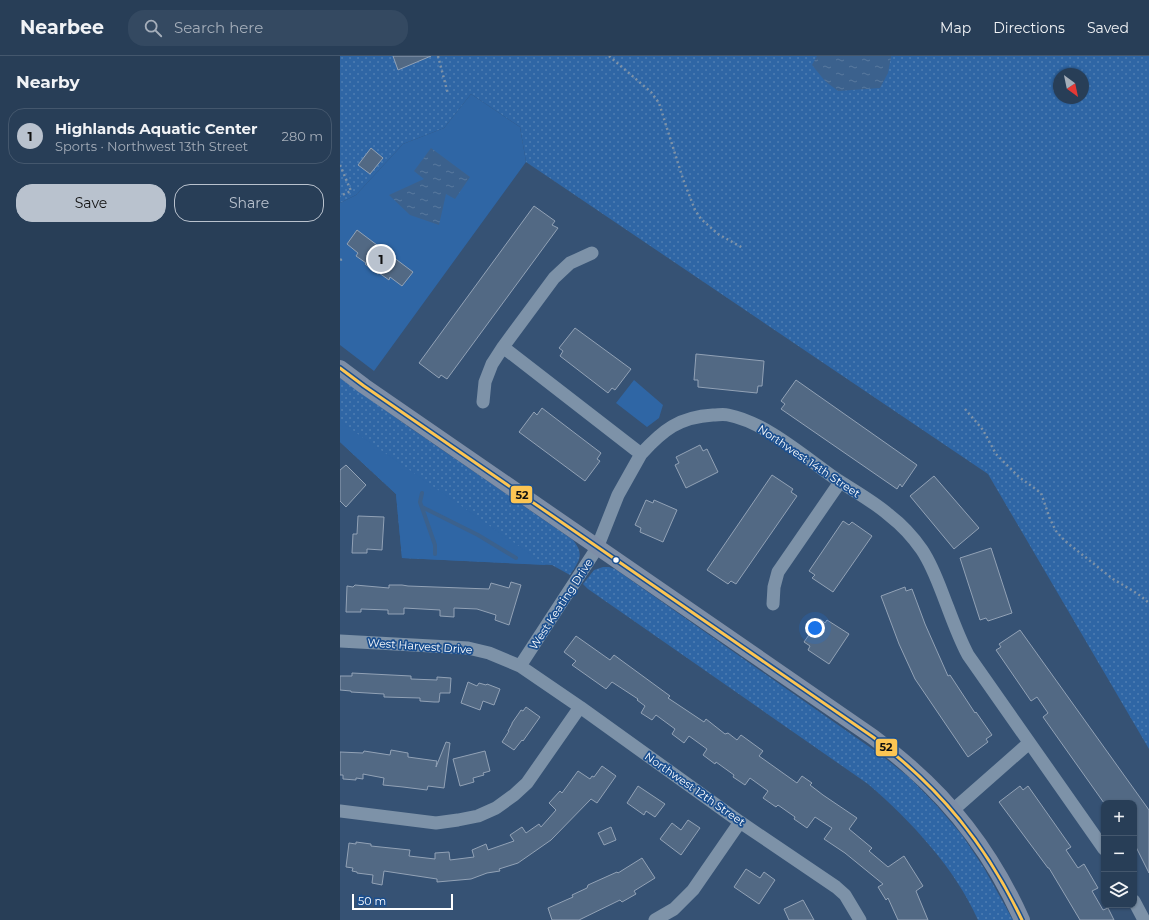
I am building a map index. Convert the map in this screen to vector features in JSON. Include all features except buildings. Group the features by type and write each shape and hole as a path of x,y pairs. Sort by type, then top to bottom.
{"main road":[{"path":"340,368 597,548 873,737 911,767 953,810 985,852 1011,897 1022,920"}],"street":[{"path":"483,402 485,382 492,364 554,278 570,263 592,253"},
{"path":"504,347 641,454"},
{"name":"Northwest 14th Street","path":"641,454 657,437 677,424 696,416 728,415 752,423 778,438 840,482 889,514 911,535 932,567 957,632 968,655 1101,845"},
{"name":"West Keating Drive","path":"520,666 597,548 618,495 641,454"},
{"path":"773,604 774,587 778,572 840,482"},
{"name":"West Harvest Drive","path":"340,641 468,648 489,653 520,666"},
{"name":"Northwest 12th Street","path":"520,666 580,707 740,822 836,886 849,900 860,920"},
{"path":"340,811 436,823 478,816 502,804 527,783 580,707"},
{"path":"953,810 1029,743"},
{"path":"655,920 674,909 693,890 740,822"},
{"path":"1137,907 1144,920"}],"path":[{"path":"438,56 448,94"},
{"path":"609,56 652,92 659,102 683,178 695,210 701,219 718,234 743,248"},
{"path":"340,165 351,191 340,196"},
{"path":"965,409 983,430 996,454 1019,477 1041,493 1056,531 1112,579 1138,594 1149,603"}],"shaded area":[{"path":"340,56 1149,56 1149,749 988,474 526,162 520,127 471,94 444,128 403,144 356,195 340,203"},
{"path":"471,94 520,127 526,162 374,371 340,345 340,203 356,195 403,144 444,128"},
{"path":"340,378 573,540 577,545 580,554 578,562 570,575 552,565 402,558 396,494 340,442"},
{"path":"634,380 663,405 659,418 647,427 616,403"},
{"path":"340,421 546,565 402,558 396,494 340,442"},
{"path":"603,567 615,569 881,755 910,778 962,835 984,868 1013,920 978,920 957,882 930,846 884,798 868,784 588,589 583,584 594,570"}],"water":[{"path":"817,56 891,57 888,73 880,88 838,91 825,81 812,65"},
{"path":"431,148 470,177 455,199 446,194 439,225 410,215 389,195 424,179 414,171"}],"waterway":[{"path":"422,493 420,502 435,545 435,554"},
{"path":"422,507 478,535 516,558"}],"transit line":[{"name":"52","path":"340,368 873,737 920,777 959,819 993,866 1022,920"}],"place":[{"name":"Highlands Aquatic Center","path":"381,259"}]}
